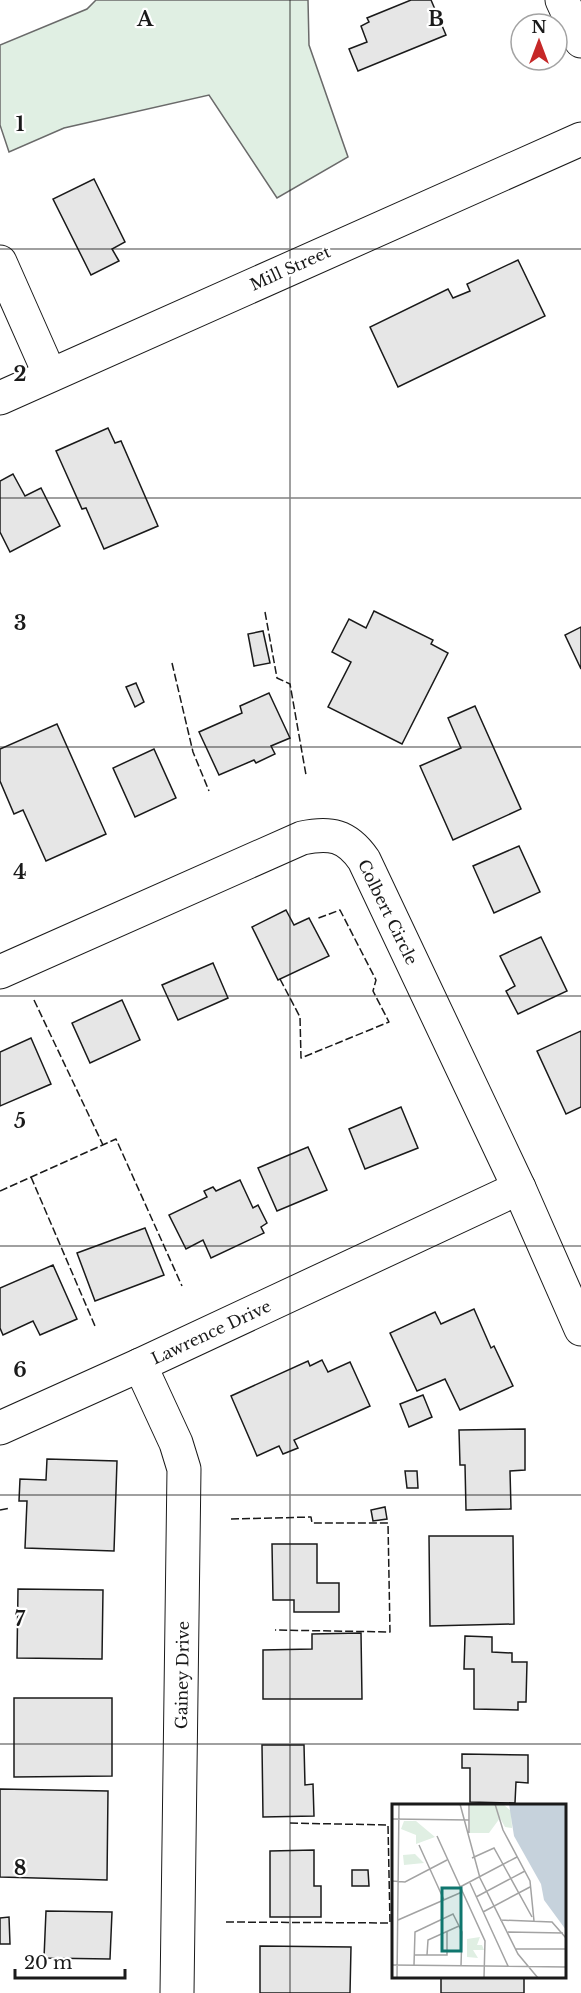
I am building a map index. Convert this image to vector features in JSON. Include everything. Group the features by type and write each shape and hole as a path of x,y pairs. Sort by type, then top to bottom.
{"street":[{"path":"562,0 581,41"},
{"name":"Mill Street","path":"0,398 581,139"},
{"path":"0,262 50,375"},
{"name":"Colbert Circle","path":"0,972 302,838 321,834 338,837 356,847 519,1188 581,1329"},
{"name":"Lawrence Drive","path":"0,1428 141,1365 519,1188"},
{"name":"Gainey Drive","path":"141,1365 176,1443 184,1469 177,1993"}],"green space":[{"path":"96,0 308,0 309,45 348,157 277,198 209,95 64,128 9,152 0,125 0,45 87,9"}],"building":[{"path":"411,0 431,0 446,35 358,71 349,49 367,42 361,26 369,22 367,18"},
{"path":"94,179 125,242 112,249 119,261 91,275 53,199"},
{"path":"518,260 545,316 398,387 370,327 448,289 453,298 470,291 467,284"},
{"path":"108,428 115,443 121,441 158,526 104,549 86,508 82,509 56,451"},
{"path":"13,474 25,496 41,488 60,526 10,552 0,532 0,481"},
{"path":"374,611 433,640 431,644 448,653 402,744 328,707 351,662 332,652 349,619 366,628"},
{"path":"581,627 581,669 565,635"},
{"path":"263,631 270,663 254,666 248,634"},
{"path":"136,683 144,702 135,707 126,687"},
{"path":"269,693 290,738 271,746 275,754 219,775 199,732 242,713 240,706"},
{"path":"475,706 521,809 453,840 420,766 461,748 448,718"},
{"path":"57,724 106,834 46,861 23,810 14,814 0,781 0,749"},
{"path":"154,749 176,798 135,817 113,768"},
{"path":"519,846 540,892 494,913 473,866"},
{"path":"286,910 294,925 309,918 329,956 278,980 252,927"},
{"path":"541,937 567,991 518,1014 506,991 515,986 500,956"},
{"path":"213,963 228,998 178,1020 162,985"},
{"path":"122,1000 140,1040 90,1063 72,1023"},
{"path":"581,1031 581,1107 566,1114 537,1051"},
{"path":"31,1038 51,1084 0,1106 0,1052"},
{"path":"401,1107 418,1148 365,1169 349,1129"},
{"path":"308,1147 327,1190 277,1211 258,1168"},
{"path":"240,1180 253,1208 258,1205 267,1223 261,1227 264,1233 211,1258 203,1240 186,1249 169,1215 207,1197 204,1191 213,1187 216,1191"},
{"path":"145,1228 164,1275 95,1301 77,1253"},
{"path":"53,1265 77,1319 40,1335 33,1321 3,1335 0,1328 0,1288"},
{"path":"474,1309 491,1348 494,1346 513,1386 460,1410 445,1379 417,1391 390,1333 435,1312 441,1324"},
{"path":"322,1360 328,1372 350,1362 370,1406 294,1440 298,1448 283,1454 279,1446 257,1456 231,1396 308,1361 310,1366"},
{"path":"423,1395 432,1417 409,1427 400,1404"},
{"path":"525,1429 525,1470 510,1471 511,1509 466,1510 465,1465 460,1465 459,1430"},
{"path":"47,1459 117,1461 114,1551 25,1548 27,1501 19,1501 20,1479 46,1480"},
{"path":"405,1471 417,1471 418,1488 407,1488"},
{"path":"385,1507 387,1519 373,1521 371,1510"},
{"path":"429,1536 513,1536 514,1624 430,1626"},
{"path":"272,1544 317,1544 317,1583 339,1583 339,1612 294,1612 294,1600 273,1600"},
{"path":"18,1589 103,1590 102,1659 17,1658"},
{"path":"361,1633 362,1699 263,1699 263,1650 312,1649 312,1634"},
{"path":"465,1636 492,1637 492,1652 512,1653 512,1662 527,1662 526,1702 518,1702 518,1710 474,1709 474,1669 464,1669"},
{"path":"14,1698 112,1698 112,1776 14,1777"},
{"path":"262,1745 304,1745 305,1785 313,1784 314,1816 263,1817"},
{"path":"462,1754 528,1755 528,1783 516,1782 515,1803 470,1802 470,1768 462,1768"},
{"path":"0,1789 108,1791 107,1880 0,1877"},
{"path":"314,1850 314,1886 321,1886 321,1917 270,1917 270,1851"},
{"path":"352,1870 368,1870 369,1886 352,1886"},
{"path":"46,1911 112,1912 110,1959 44,1958"},
{"path":"9,1917 10,1944 0,1944 0,1918"},
{"path":"260,1946 351,1947 350,1993 260,1993"},
{"path":"441,1978 524,1978 524,1993 441,1993"}],"fence":[{"path":"265,612 277,678 290,684 306,775"},
{"path":"172,663 193,752 209,791"},
{"path":"280,979 300,1017 301,1058 389,1022 373,991 376,980 340,910 316,919"},
{"path":"34,1000 103,1145"},
{"path":"0,1191 116,1139 182,1286"},
{"path":"31,1177 95,1326"},
{"path":"0,1510 10,1508"},
{"path":"231,1519 311,1517 312,1523 388,1523 390,1632 275,1630"},
{"path":"226,1922 390,1923 388,1825 288,1823"}]}
